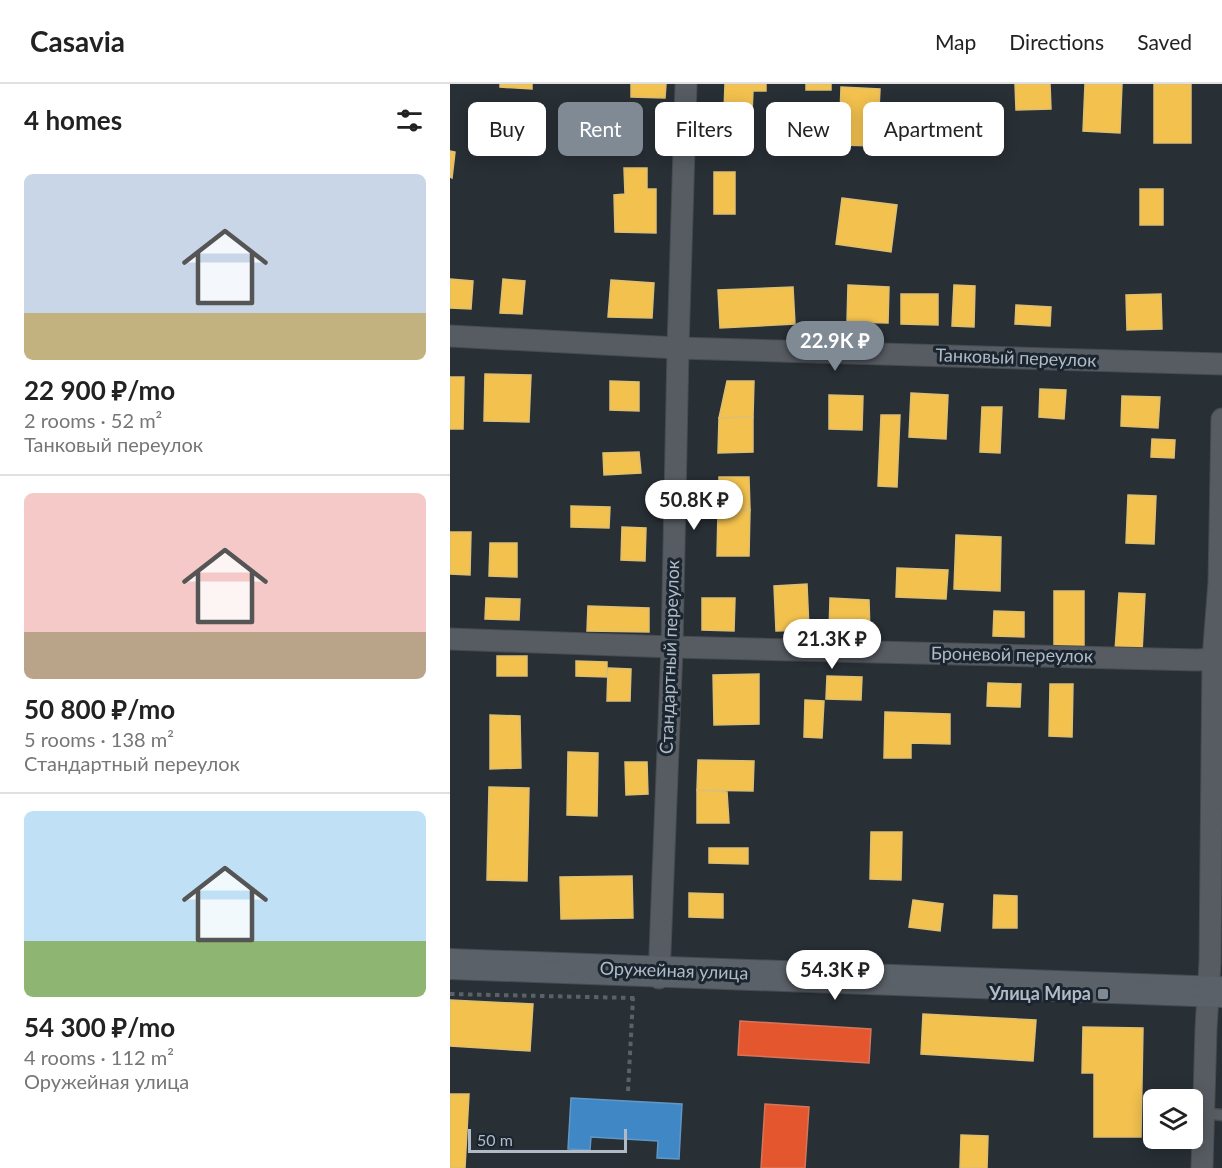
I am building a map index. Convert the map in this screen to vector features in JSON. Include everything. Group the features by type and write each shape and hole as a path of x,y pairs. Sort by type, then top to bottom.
{"street":[{"name":"Стандартный переулок","path":"659,974 672,647 686,84"},
{"name":"Танковый переулок","path":"450,336 678,348 1222,364"},
{"path":"1202,1168 1213,1114 1216,991 1210,962 1217,768 1214,659 1220,582 1222,419"},
{"name":"Броневой переулок","path":"450,639 672,647 1214,659"},
{"name":"Оружейная улица","path":"450,964 659,974 1216,991"}],"path":[{"path":"450,994 644,999"},
{"path":"628,1092 633,998"}],"building: Homes":[{"path":"500,84 532,84 532,89 500,87"},
{"path":"631,84 666,84 665,98 631,97"},
{"path":"725,84 766,84 766,91 753,91 752,102 724,102"},
{"path":"806,84 831,84 831,90 806,90"},
{"path":"1015,84 1050,84 1051,109 1016,110"},
{"path":"1085,84 1122,84 1120,133 1083,131"},
{"path":"1154,84 1191,84 1191,143 1154,143"},
{"path":"841,87 880,89 879,102 863,102 863,146 851,145 851,102 840,102"},
{"path":"450,151 455,152 452,178 450,177"},
{"path":"624,168 647,168 647,189 656,189 656,233 615,232 614,195 625,194"},
{"path":"714,172 735,172 735,214 714,214"},
{"path":"1140,189 1163,189 1163,225 1140,225"},
{"path":"842,198 897,205 891,252 836,244"},
{"path":"450,279 473,281 471,309 450,308"},
{"path":"503,279 525,281 522,314 500,313"},
{"path":"611,280 654,283 652,318 608,317"},
{"path":"848,285 889,287 888,323 847,322"},
{"path":"954,285 975,286 974,327 952,326"},
{"path":"793,287 795,324 720,328 718,290"},
{"path":"901,294 938,294 938,325 901,324"},
{"path":"1161,294 1162,329 1127,330 1126,295"},
{"path":"1016,305 1051,307 1050,326 1015,324"},
{"path":"485,374 531,375 529,422 484,421"},
{"path":"450,377 464,377 463,429 450,429"},
{"path":"610,381 639,382 639,411 610,410"},
{"path":"727,381 754,381 753,417 719,418"},
{"path":"1040,389 1066,390 1064,419 1039,417"},
{"path":"911,393 948,395 946,439 909,437"},
{"path":"829,395 863,396 862,430 829,429"},
{"path":"1122,396 1160,397 1158,428 1121,426"},
{"path":"982,407 1002,407 1000,453 980,452"},
{"path":"881,415 900,415 897,487 878,486"},
{"path":"753,417 753,452 718,453 719,418"},
{"path":"1152,439 1175,440 1174,458 1151,457"},
{"path":"639,452 641,473 604,475 603,453"},
{"path":"719,477 749,477 750,510 718,511"},
{"path":"1128,495 1156,496 1154,544 1126,543"},
{"path":"571,506 610,507 609,528 571,527"},
{"path":"750,510 749,556 717,556 718,511"},
{"path":"622,527 646,528 645,561 621,560"},
{"path":"450,532 471,532 470,575 450,574"},
{"path":"956,535 1001,537 1000,591 954,589"},
{"path":"490,543 517,543 517,577 489,576"},
{"path":"897,568 948,570 946,599 896,597"},
{"path":"807,584 809,630 776,631 774,586"},
{"path":"1054,591 1084,591 1084,647 1054,647"},
{"path":"1119,593 1145,594 1142,652 1115,651"},
{"path":"486,598 520,599 519,620 485,619"},
{"path":"702,598 735,598 734,631 702,630"},
{"path":"830,598 869,600 870,634 829,634"},
{"path":"588,606 649,608 649,632 587,631"},
{"path":"994,611 1024,612 1024,637 993,636"},
{"path":"497,656 527,656 527,676 497,676"},
{"path":"576,661 607,662 607,677 576,676"},
{"path":"608,668 631,669 630,701 607,701"},
{"path":"759,674 759,724 714,725 713,675"},
{"path":"827,676 862,677 861,700 826,699"},
{"path":"988,683 1021,684 1020,707 987,706"},
{"path":"1050,684 1073,684 1072,737 1049,736"},
{"path":"805,700 824,701 822,738 804,737"},
{"path":"885,712 950,714 950,744 911,743 911,758 884,758"},
{"path":"490,715 520,716 521,768 490,769"},
{"path":"568,752 598,753 597,816 567,815"},
{"path":"698,760 754,761 753,791 697,790"},
{"path":"625,762 647,762 648,794 626,795"},
{"path":"489,787 529,788 527,881 487,880"},
{"path":"697,790 727,792 729,823 697,823"},
{"path":"871,832 902,832 901,880 870,879"},
{"path":"709,848 748,848 748,864 709,863"},
{"path":"632,876 633,918 561,919 560,877"},
{"path":"689,893 723,894 723,918 689,917"},
{"path":"994,895 1017,896 1017,928 993,928"},
{"path":"913,900 943,904 940,931 909,927"},
{"path":"450,1000 533,1004 530,1051 450,1046"},
{"path":"923,1014 1036,1020 1033,1061 921,1054"},
{"path":"1083,1027 1143,1028 1141,1137 1094,1137 1094,1073 1082,1073"},
{"path":"450,1094 469,1094 465,1168 450,1168"},
{"path":"961,1135 988,1136 987,1168 960,1168"}],"building: Shops":[{"path":"740,1021 871,1029 869,1063 738,1055"},
{"path":"765,1104 809,1107 805,1168 761,1168"}],"building: Schools":[{"path":"571,1098 682,1104 679,1159 657,1158 658,1141 591,1137 590,1150 568,1149"}],"tram line":[{"path":"450,958 1222,986"},
{"path":"450,971 1222,997"}],"place":[{"name":"Улица Мира","path":"1103,994"}]}
